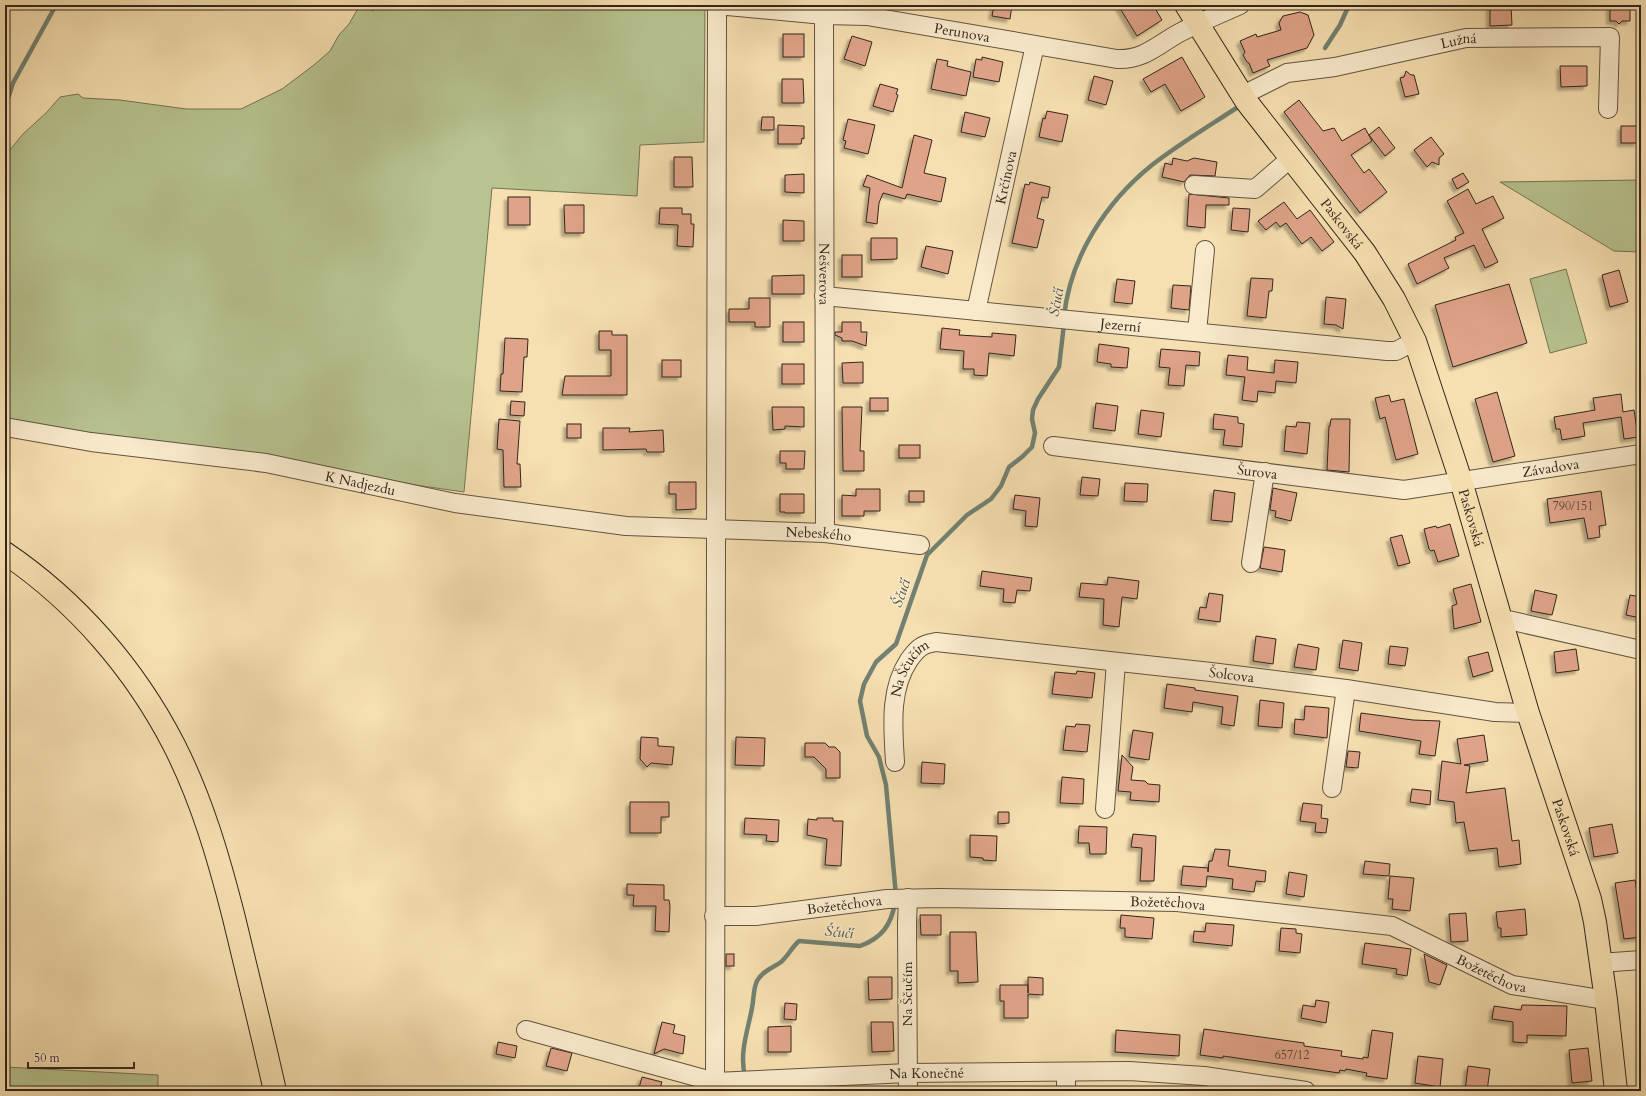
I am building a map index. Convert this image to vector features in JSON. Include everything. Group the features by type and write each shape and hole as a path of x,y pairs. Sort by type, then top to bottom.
{"main road":[{"name":"Paskovská","path":"1186,5 1243,95 1360,247 1394,299 1415,341 1461,481 1499,618 1528,713 1590,899 1595,922 1606,1000 1616,1091"},
{"path":"5,553 45,584 106,642 152,706 174,745 208,824 222,871 275,1091"}],"street":[{"name":"Perunova","path":"717,5 824,15 868,11 1035,45 1117,59 1128,59 1148,53 1179,33 1240,5"},
{"path":"715,1086 714,916 717,5"},
{"name":"Nešverova","path":"824,15 825,533"},
{"name":"Lužná","path":"1243,95 1287,73 1335,67 1466,38 1610,37 1608,109"},
{"name":"Krčínova","path":"976,311 1035,45"},
{"path":"1194,185 1255,189 1291,158"},
{"path":"1197,332 1205,250"},
{"name":"Jezerní","path":"824,296 1387,351 1396,351 1415,341"},
{"name":"K Nadjezdu","path":"5,427 91,442 266,463 455,503 626,526 716,530"},
{"name":"Šurova","path":"1053,446 1404,490 1461,481"},
{"name":"Závadova","path":"1461,481 1641,454"},
{"path":"1251,563 1265,472"},
{"name":"Nebeského","path":"716,530 825,533 920,545"},
{"path":"1499,618 1641,650"},
{"name":"Na Ščučím","path":"895,762 893,706 896,689 902,671 921,646 936,642 968,646"},
{"name":"Šolcova","path":"968,646 1346,689 1495,712 1528,713"},
{"path":"1105,809 1116,662"},
{"path":"1332,788 1346,689"},
{"name":"Božetěchova","path":"714,916 756,916 887,899 907,898 1177,902 1392,926 1512,985 1606,1000"},
{"name":"Na Ščučím","path":"907,898 908,1091"},
{"path":"1600,963 1641,960"},
{"name":"Na Konečné","path":"526,1030 715,1086 736,1081 908,1073 1129,1071 1204,1076 1306,1091"},
{"path":"1066,1072 1066,1091"}],"green space":[{"path":"360,5 379,5 372,11 381,5 705,5 704,142 640,145 637,196 492,188 464,492 415,485 330,468 5,421 5,156 23,134 47,112 60,97 78,94 83,98 120,100 186,109 241,109 282,89 314,65 330,51 339,35 349,24"},
{"path":"1641,180 1641,252 1614,251 1500,182"},
{"path":"1566,269 1587,343 1550,353 1530,279"},
{"path":"5,1067 158,1075 158,1091 5,1091"}],"building":[{"path":"994,5 1012,5 1010,19 992,16"},
{"path":"1118,5 1153,5 1162,20 1137,36"},
{"path":"1490,5 1511,5 1512,25 1490,26"},
{"path":"1610,5 1630,5 1630,21 1622,21 1619,24 1616,21 1610,21"},
{"path":"1300,12 1308,15 1314,35 1307,48 1267,60 1270,66 1253,73 1249,63 1243,55 1245,52 1240,41 1256,34 1257,37 1281,30 1279,23 1283,16"},
{"path":"783,34 804,34 804,57 783,57"},
{"path":"852,36 872,42 865,66 844,59"},
{"path":"982,57 1003,62 999,82 973,77 976,59 982,60"},
{"path":"1182,57 1205,97 1181,111 1165,84 1151,92 1143,79"},
{"path":"937,59 948,61 947,66 971,72 966,96 931,89"},
{"path":"1560,66 1587,66 1587,86 1561,87"},
{"path":"1406,71 1411,75 1414,75 1419,94 1405,97 1400,78 1404,77"},
{"path":"1094,76 1113,81 1106,105 1088,100"},
{"path":"782,79 803,79 804,103 782,103"},
{"path":"880,84 898,89 896,94 898,95 893,112 873,106"},
{"path":"1299,100 1323,131 1334,128 1342,141 1365,128 1372,141 1351,155 1364,173 1369,169 1387,192 1360,213 1284,112"},
{"path":"1047,111 1068,115 1062,142 1039,137 1043,118 1045,119"},
{"path":"965,112 990,118 985,137 961,132"},
{"path":"762,117 774,117 774,130 761,130"},
{"path":"848,119 875,125 868,154 844,148 846,141 843,140"},
{"path":"778,125 804,126 804,139 802,138 801,144 778,144"},
{"path":"1621,126 1638,126 1638,143 1621,143"},
{"path":"1379,127 1395,148 1385,156 1369,135"},
{"path":"914,135 932,140 924,173 946,178 941,202 907,194 905,199 883,193 879,203 877,224 866,222 870,188 863,186 867,175 902,188"},
{"path":"1431,137 1444,154 1439,158 1439,165 1432,162 1427,167 1414,150"},
{"path":"674,157 692,157 693,187 674,187"},
{"path":"1173,158 1187,161 1194,158 1217,162 1215,176 1190,175 1184,182 1162,177 1165,163 1172,165"},
{"path":"1463,173 1469,182 1457,189 1452,179"},
{"path":"804,174 804,193 785,192 785,175"},
{"path":"1030,182 1050,187 1048,198 1042,197 1037,218 1044,220 1037,248 1012,243 1025,184 1029,185"},
{"path":"1468,189 1476,204 1493,196 1504,218 1482,229 1498,262 1485,268 1474,245 1444,258 1449,268 1417,284 1408,264 1456,240 1455,237 1464,233 1447,201"},
{"path":"1189,194 1229,198 1229,205 1206,205 1205,228 1187,226"},
{"path":"508,197 530,197 530,225 508,225"},
{"path":"1284,202 1297,219 1310,210 1334,242 1322,251 1311,237 1302,244 1286,223 1280,227 1276,222 1266,230 1258,221"},
{"path":"564,205 584,205 584,233 565,233"},
{"path":"660,208 682,208 682,214 691,214 691,224 694,224 693,247 677,246 678,225 659,224"},
{"path":"1233,208 1250,209 1248,232 1231,230"},
{"path":"783,220 804,221 804,241 783,241"},
{"path":"871,238 897,238 897,259 871,260"},
{"path":"926,246 953,251 948,274 921,267"},
{"path":"842,255 862,255 862,277 842,277"},
{"path":"1619,270 1628,302 1610,307 1602,275"},
{"path":"804,275 804,294 772,294 772,276"},
{"path":"1251,278 1273,279 1272,291 1269,291 1266,318 1247,316"},
{"path":"1117,279 1135,281 1132,304 1114,302"},
{"path":"1509,284 1527,343 1453,367 1435,305"},
{"path":"1173,285 1191,286 1189,310 1171,308"},
{"path":"1326,297 1346,299 1343,329 1336,325 1324,324"},
{"path":"749,298 770,298 770,327 755,327 755,322 729,322 729,309 749,309"},
{"path":"783,322 804,322 804,342 783,342"},
{"path":"842,322 861,322 861,332 867,332 866,346 852,341 842,341 842,338 835,335 835,332 842,332"},
{"path":"942,328 960,330 959,335 992,337 992,333 1016,335 1014,356 989,353 987,376 974,375 974,369 963,369 964,351 940,349"},
{"path":"599,331 612,331 612,335 627,335 627,395 562,395 565,376 611,376 611,350 599,350"},
{"path":"505,338 528,339 527,357 524,357 522,392 500,391 501,374 503,374"},
{"path":"1099,344 1129,348 1127,368 1111,367 1111,364 1097,362"},
{"path":"1161,349 1200,352 1199,366 1186,365 1184,386 1168,385 1170,368 1159,367"},
{"path":"1228,355 1248,357 1247,370 1274,373 1275,360 1298,362 1296,383 1276,381 1275,393 1258,391 1257,402 1242,400 1245,377 1226,375"},
{"path":"662,360 681,360 681,377 662,377"},
{"path":"863,362 863,383 843,383 842,363"},
{"path":"782,364 804,364 804,384 782,384"},
{"path":"1497,392 1515,456 1493,462 1475,399"},
{"path":"1621,394 1623,412 1634,410 1638,437 1624,439 1621,417 1583,423 1585,436 1562,440 1560,429 1556,429 1554,417 1595,410 1593,398"},
{"path":"1389,395 1391,402 1404,399 1418,454 1396,460 1385,417 1380,419 1375,398"},
{"path":"870,398 888,398 888,411 870,411"},
{"path":"511,401 525,402 524,416 510,415"},
{"path":"1096,403 1118,406 1115,431 1093,428"},
{"path":"772,407 804,407 804,427 785,426 785,429 773,430"},
{"path":"842,407 862,407 860,451 864,451 864,471 843,471"},
{"path":"1141,410 1164,413 1161,437 1138,434"},
{"path":"1214,414 1238,417 1238,423 1244,424 1242,447 1223,445 1225,430 1213,429"},
{"path":"499,419 520,421 517,464 520,464 521,487 504,487 503,450 497,449"},
{"path":"1331,419 1350,419 1349,472 1327,470 1329,426"},
{"path":"1297,422 1310,423 1307,454 1284,451 1286,426 1296,427"},
{"path":"567,424 581,424 581,438 567,438"},
{"path":"603,428 630,428 629,432 663,430 664,452 647,452 646,449 603,450"},
{"path":"899,445 920,445 920,458 899,458"},
{"path":"780,451 805,451 804,469 786,469 786,463 780,463"},
{"path":"1082,477 1100,479 1098,496 1080,495"},
{"path":"669,482 696,482 696,509 676,510 676,494 669,494"},
{"path":"1125,483 1148,484 1147,502 1124,501"},
{"path":"1273,488 1297,493 1291,521 1275,517 1276,511 1270,510"},
{"path":"856,489 880,489 880,511 864,511 864,516 842,516 842,495 856,496"},
{"path":"1214,490 1235,493 1232,522 1211,520"},
{"path":"909,491 924,491 924,502 909,502"},
{"path":"1601,491 1606,525 1599,526 1600,537 1588,539 1584,518 1550,523 1547,499"},
{"path":"780,494 804,494 804,513 780,512"},
{"path":"1015,495 1040,498 1037,527 1025,526 1026,511 1013,509"},
{"path":"1450,524 1459,556 1438,562 1434,550 1431,551 1429,549 1424,529 1436,526 1437,528"},
{"path":"1402,535 1410,563 1398,566 1390,538"},
{"path":"1264,547 1285,550 1282,572 1260,568"},
{"path":"982,571 1032,578 1030,591 1017,590 1015,603 1003,602 1004,589 980,586"},
{"path":"1108,577 1139,581 1137,599 1122,597 1119,627 1103,625 1104,599 1079,597 1081,583 1107,585"},
{"path":"1471,584 1481,622 1454,629 1452,606 1457,604 1453,589"},
{"path":"1535,590 1557,595 1552,615 1531,611"},
{"path":"1209,593 1223,595 1220,622 1198,619 1200,607 1206,608"},
{"path":"1630,595 1641,597 1641,618 1626,615"},
{"path":"1256,636 1276,639 1273,664 1253,661"},
{"path":"1343,640 1362,643 1358,671 1339,668"},
{"path":"1298,644 1319,648 1316,670 1294,667"},
{"path":"1390,646 1408,648 1405,666 1388,664"},
{"path":"1576,649 1579,670 1556,673 1554,652"},
{"path":"1488,652 1493,671 1473,677 1468,657"},
{"path":"1077,671 1095,673 1092,698 1052,694 1055,672 1076,674"},
{"path":"1167,684 1195,688 1195,690 1238,696 1234,726 1221,724 1223,707 1193,702 1192,712 1164,708"},
{"path":"1260,700 1284,703 1282,728 1258,726"},
{"path":"1305,706 1329,708 1327,738 1294,734 1295,719 1304,720"},
{"path":"1361,713 1413,720 1440,721 1435,756 1419,754 1421,741 1359,731"},
{"path":"1076,724 1090,725 1087,752 1063,750 1066,726 1075,727"},
{"path":"1133,730 1153,733 1149,760 1129,757"},
{"path":"1484,735 1488,761 1464,765 1470,766 1466,793 1505,788 1512,841 1519,840 1521,864 1499,867 1497,848 1469,851 1464,822 1456,823 1454,802 1438,800 1442,761 1461,764 1457,739"},
{"path":"641,737 658,738 658,746 674,747 672,765 651,763 647,767 640,759"},
{"path":"736,737 765,738 764,766 735,765"},
{"path":"805,743 825,743 829,747 835,747 840,752 840,778 826,778 826,769 814,757 805,757"},
{"path":"1348,751 1360,752 1358,768 1346,767"},
{"path":"1122,755 1133,767 1131,780 1145,781 1148,784 1160,785 1159,802 1130,800 1131,792 1118,791"},
{"path":"922,762 945,764 944,784 921,783"},
{"path":"1062,777 1084,779 1083,804 1060,803"},
{"path":"1412,789 1431,791 1430,805 1410,802"},
{"path":"630,802 669,802 669,817 661,817 661,833 630,833"},
{"path":"1303,803 1322,805 1321,818 1328,819 1326,833 1315,832 1316,823 1300,821"},
{"path":"998,812 1009,812 1009,823 998,824"},
{"path":"745,818 779,820 778,842 766,841 767,835 744,834"},
{"path":"817,818 833,818 833,821 843,821 841,866 825,865 827,839 807,835 808,819 817,820"},
{"path":"1612,824 1618,853 1594,857 1589,828"},
{"path":"1079,826 1107,827 1106,854 1090,854 1089,843 1078,843"},
{"path":"1133,834 1156,836 1154,881 1140,881 1142,848 1131,847"},
{"path":"970,835 997,836 996,861 970,857"},
{"path":"1215,849 1230,850 1228,866 1266,871 1265,882 1256,881 1254,892 1232,889 1233,879 1207,876 1206,887 1181,885 1183,866 1208,868 1208,872 1209,861 1212,861"},
{"path":"1365,861 1390,864 1389,876 1363,874"},
{"path":"1289,872 1307,875 1304,897 1286,894"},
{"path":"1390,876 1414,878 1410,911 1392,909 1393,899 1388,899"},
{"path":"1635,880 1641,916 1641,937 1624,939 1615,883"},
{"path":"627,884 664,885 664,900 669,900 670,906 669,932 655,931 656,906 633,906 634,895 627,895"},
{"path":"1525,909 1527,935 1501,937 1501,928 1498,928 1496,912"},
{"path":"1466,913 1468,941 1451,942 1449,914"},
{"path":"920,915 941,915 941,935 921,935"},
{"path":"1121,915 1154,918 1152,939 1125,937 1125,928 1120,928"},
{"path":"1206,923 1234,925 1232,946 1193,942 1194,931 1205,932"},
{"path":"1281,928 1296,929 1296,933 1302,934 1300,953 1279,951"},
{"path":"950,932 976,932 978,982 958,983 958,971 950,971"},
{"path":"1365,943 1411,949 1407,976 1396,974 1397,969 1362,964"},
{"path":"726,954 734,954 734,966 726,966"},
{"path":"1424,954 1447,965 1440,985 1429,982"},
{"path":"868,977 892,977 892,999 869,1000"},
{"path":"1028,977 1043,978 1043,995 1028,994 1028,1018 1004,1018 1004,1001 1000,1001 1000,985 1028,985"},
{"path":"1316,1000 1329,1002 1326,1023 1301,1018 1303,1005 1315,1007"},
{"path":"785,1003 797,1004 796,1020 784,1019"},
{"path":"1522,1005 1567,1006 1566,1036 1527,1035 1527,1043 1513,1042 1513,1022 1492,1019 1494,1006 1521,1010"},
{"path":"662,1022 675,1025 673,1033 685,1036 683,1054 664,1049 654,1054"},
{"path":"871,1022 893,1022 894,1051 872,1052"},
{"path":"791,1026 791,1052 768,1052 768,1027"},
{"path":"1204,1029 1304,1043 1304,1046 1342,1051 1341,1056 1363,1059 1363,1057 1368,1058 1372,1030 1393,1033 1387,1079 1366,1076 1367,1073 1346,1069 1345,1071 1340,1070 1339,1073 1223,1056 1223,1058 1200,1055"},
{"path":"1116,1030 1180,1035 1179,1056 1115,1052"},
{"path":"498,1042 517,1046 515,1058 496,1054"},
{"path":"551,1048 572,1053 567,1071 546,1066"},
{"path":"1588,1048 1592,1081 1572,1083 1569,1050"},
{"path":"1418,1056 1443,1059 1440,1087 1415,1083"},
{"path":"1468,1066 1490,1069 1487,1091 1465,1091"},
{"path":"642,1077 662,1082 659,1091 639,1088"}],"waterway":[{"path":"5,108 13,83 56,5"},
{"name":"Ščučí","path":"1325,48 1340,25 1349,5"},
{"name":"Ščučí","path":"1064,317 1074,273 1082,252 1093,232 1120,196 1135,180 1162,157 1238,107"},
{"name":"Ščučí","path":"896,896 886,785 879,757 867,736 860,701 864,684 876,662 896,644 927,555 967,515 991,499 1001,486 1009,467 1032,447 1035,433 1032,419 1033,410 1038,399 1059,367 1064,324"},
{"name":"Ščučí","path":"745,1076 743,1067 745,1042 755,987 759,978 765,972 781,962 799,941 860,946 868,943 880,935 884,930 891,918 895,903"}]}
